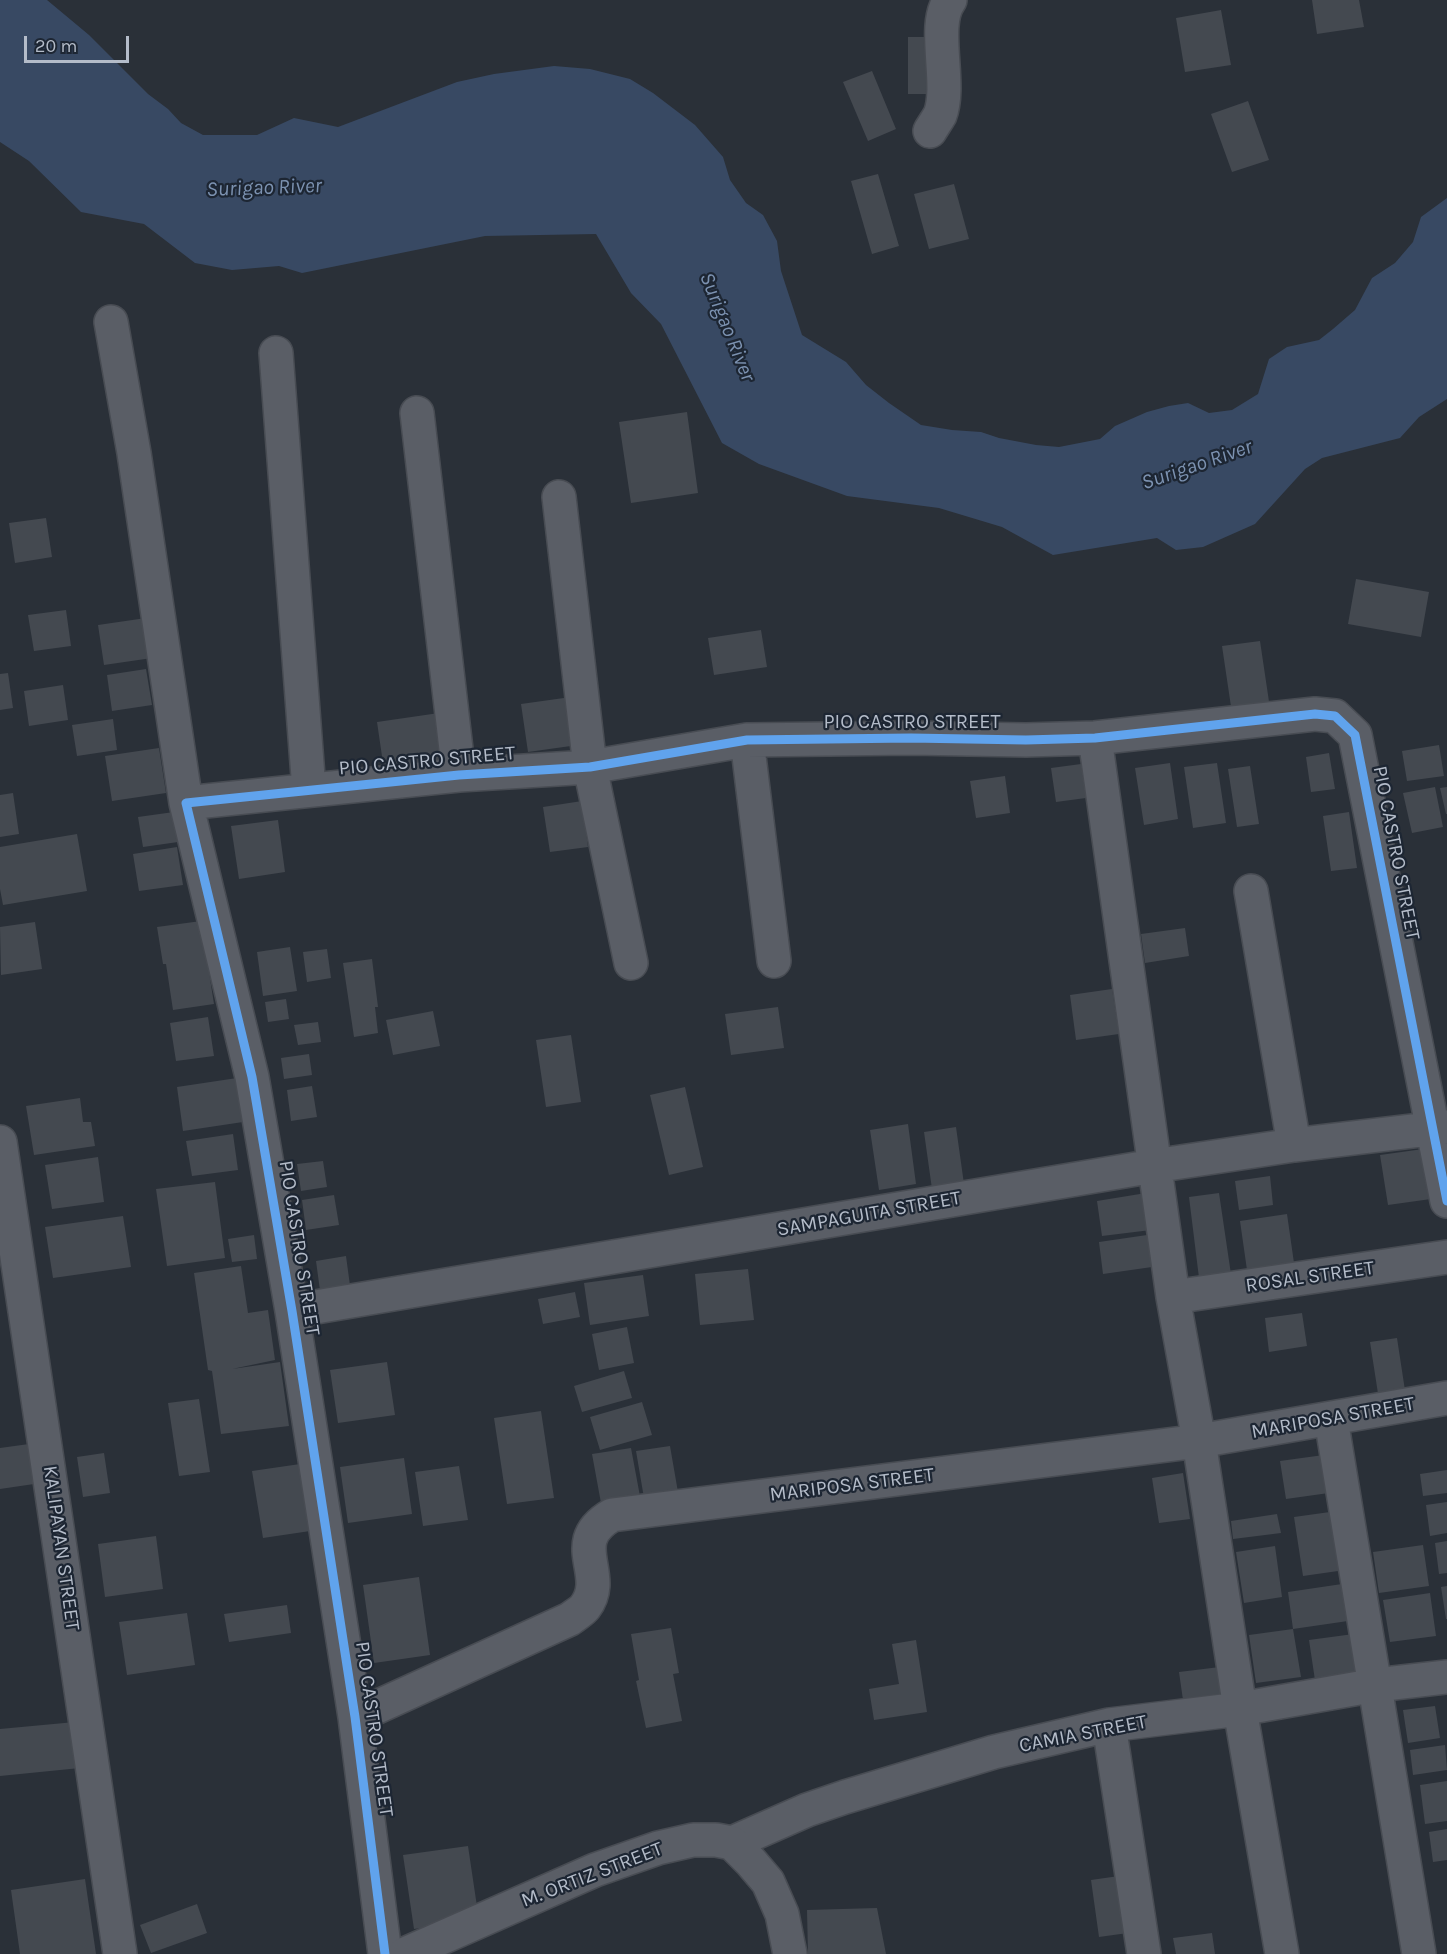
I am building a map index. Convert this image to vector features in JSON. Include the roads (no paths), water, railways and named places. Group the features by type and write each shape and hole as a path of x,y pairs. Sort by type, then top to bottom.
{"street":[{"path":"930,131 940,114 943,99 943,19 950,0"},
{"path":"111,322 134,453 186,803"},
{"path":"276,353 309,790"},
{"path":"417,413 459,775"},
{"path":"559,497 591,766 631,963"},
{"name":"PIO CASTRO STREET","path":"385,1954 355,1717 292,1311 252,1077 186,803 459,775 591,766 747,740 1095,738 1315,714 1335,716 1355,735 1440,1128 1447,1201"},
{"path":"1095,738 1173,1297 1199,1441 1240,1709 1282,1954"},
{"path":"747,740 774,961"},
{"path":"1251,891 1294,1145"},
{"name":"SAMPAGUITA STREET","path":"292,1311 1154,1166 1294,1145 1440,1128"},
{"name":"KALIPAYAN STREET","path":"0,1142 120,1954"},
{"name":"ROSAL STREET","path":"1173,1297 1447,1257"},
{"name":"MARIPOSA STREET","path":"355,1717 570,1619 585,1607 593,1588 589,1538 598,1524 612,1515 1199,1441 1447,1398"},
{"path":"1331,1419 1419,1954"},
{"name":"CAMIA STREET","path":"732,1844 807,1810 845,1797 994,1752 1109,1725 1240,1709 1376,1685 1447,1677"},
{"path":"1109,1725 1144,1954"},
{"name":"M. ORTIZ STREET","path":"405,1954 595,1870 658,1848 693,1840 716,1840 732,1844"},
{"path":"732,1844 768,1882 782,1914 790,1954"}],"water":[{"name":"Surigao River","path":"0,0 47,0 89,35 148,94 168,109 181,123 203,135 257,135 294,118 338,127 457,82 494,74 554,66 590,69 630,79 653,93 695,125 723,157 730,180 746,203 763,215 777,241 781,271 802,335 846,362 866,385 921,425 981,432 1036,445 1059,447 1100,439 1115,426 1147,412 1169,406 1188,403 1209,413 1232,410 1258,394 1269,359 1287,347 1319,340 1355,310 1372,278 1395,263 1413,242 1421,217 1447,198 1447,399 1419,417 1400,438 1322,458 1305,469 1255,524 1203,547 1176,550 1157,538 1053,555 1002,527 939,508 847,496 759,464 722,443 661,324 631,293 596,234 485,236 302,273 279,266 232,270 195,263 144,224 81,212 29,161 0,142"}]}
